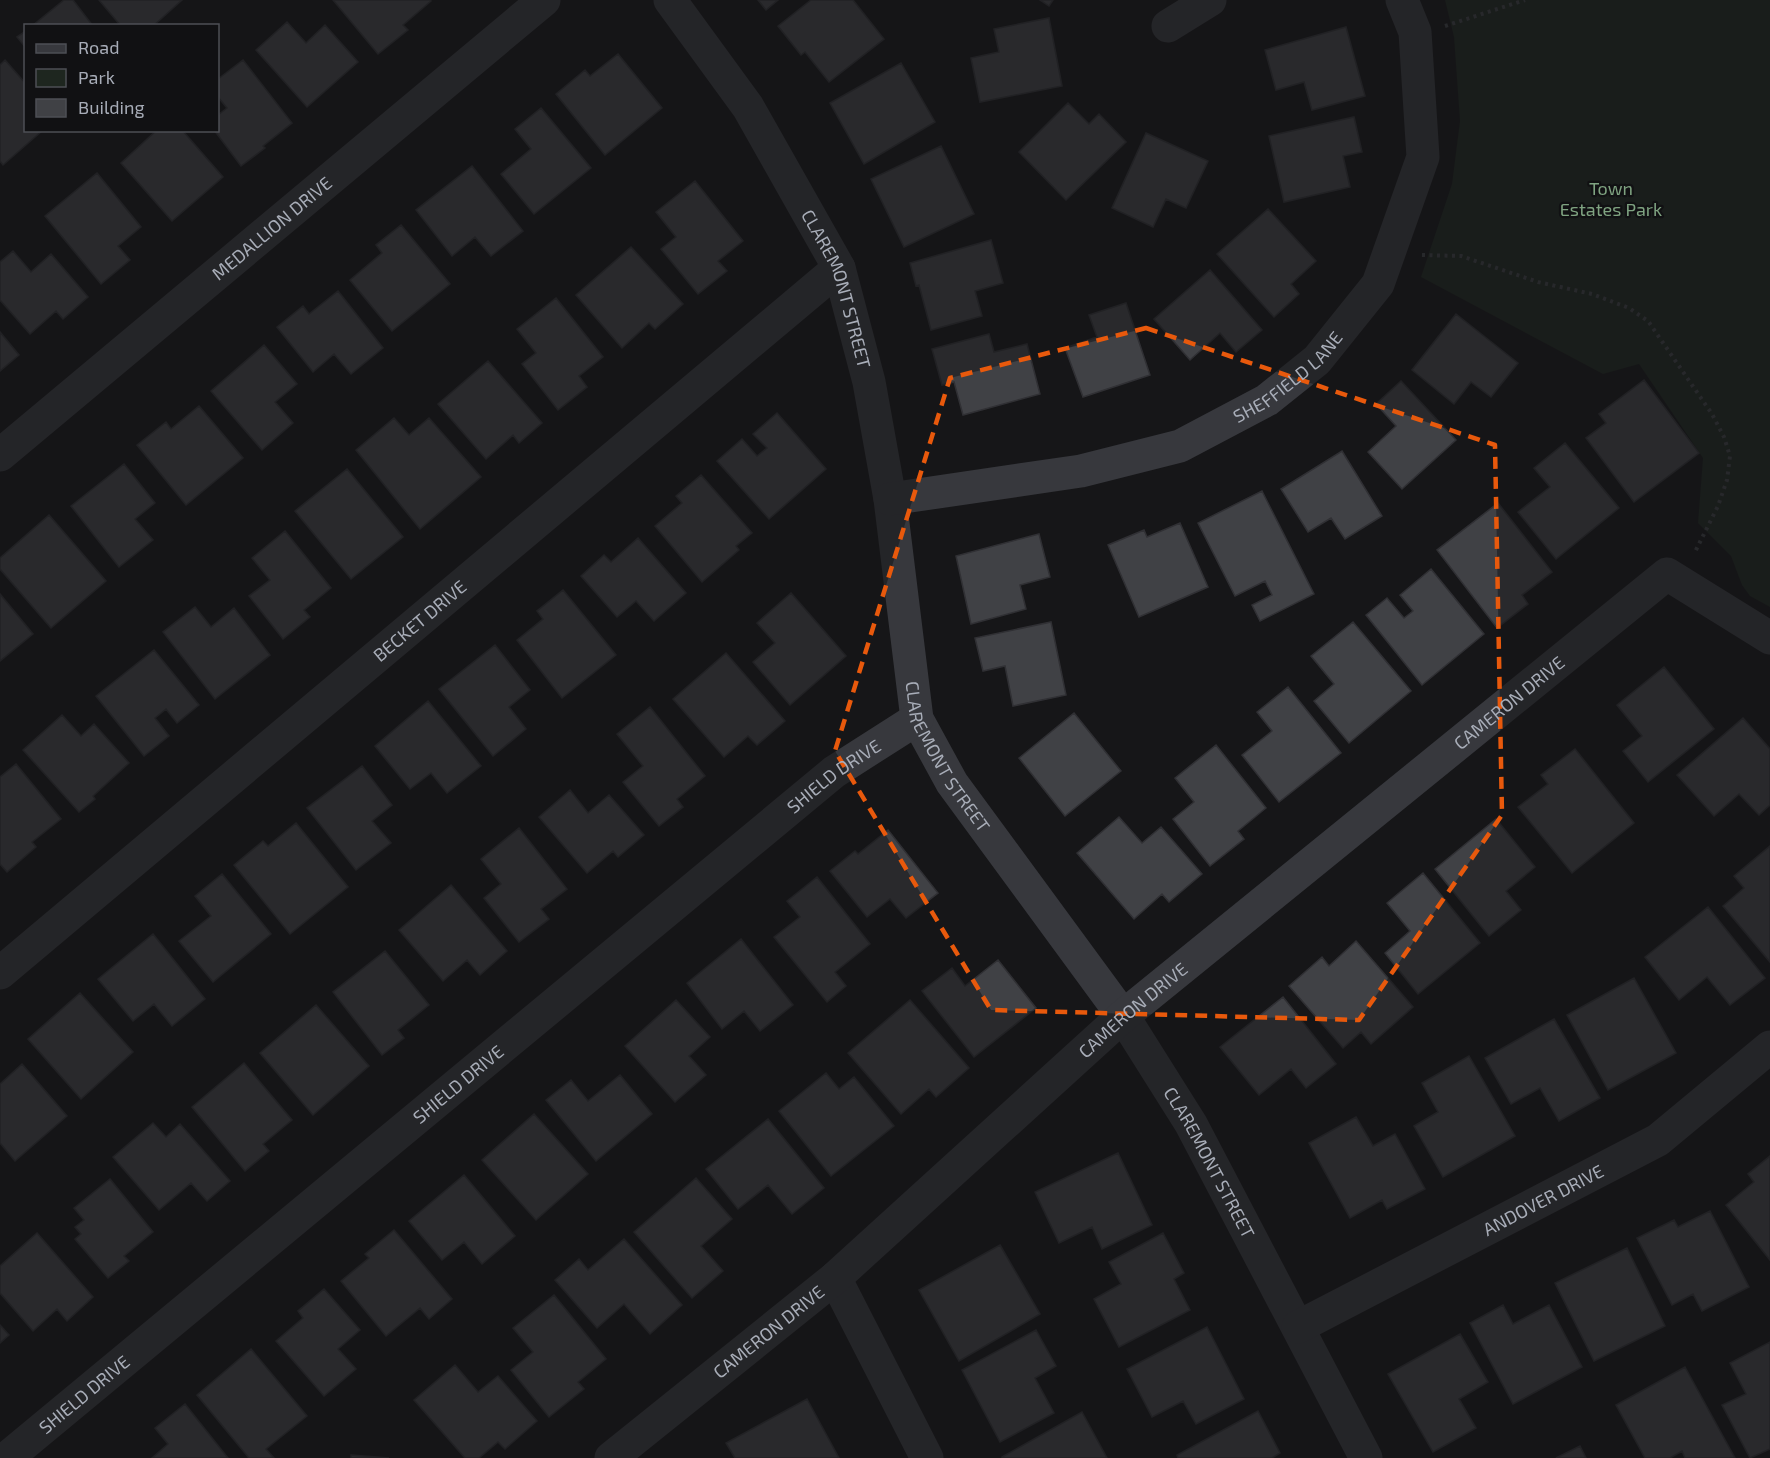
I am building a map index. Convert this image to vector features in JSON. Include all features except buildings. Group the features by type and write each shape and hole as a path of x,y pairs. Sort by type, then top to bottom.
{"street":[{"name":"MEDALLION DRIVE","path":"0,455 544,0"},
{"name":"CLAREMONT STREET","path":"670,0 748,107 839,268 869,382 890,499 917,719 952,783 1123,1016 1191,1124 1366,1458"},
{"path":"1168,26 1210,0"},
{"name":"SHEFFIELD LANE","path":"890,499 1081,471 1180,446 1267,400 1317,360 1378,284 1423,157 1415,32 1402,0"},
{"name":"BECKET DRIVE","path":"0,973 839,268"},
{"path":"1674,578 1770,638"},
{"name":"CAMERON DRIVE","path":"611,1458 835,1278 1123,1016 1674,578"},
{"name":"SHIELD DRIVE","path":"7,1458 834,772 917,719"},
{"name":"ANDOVER DRIVE","path":"1298,1327 1658,1140 1770,1047"},
{"path":"835,1278 927,1458"}],"path":[{"path":"1415,32 1449,26 1525,0"},
{"path":"1389,254 1461,256 1538,282 1592,294 1629,308 1648,321 1712,414 1724,437 1730,456 1727,480 1718,507 1674,578"}],"highlighted area":[{"path":"1146,328 1495,445 1502,815 1359,1020 991,1010 835,751 950,378"}],"green space":[{"name":"Town Estates Park","path":"1445,0 1770,0 1770,607 1750,596 1742,585 1731,556 1698,523 1703,458 1639,364 1603,374 1421,277 1452,184 1460,121 1454,37"}]}
